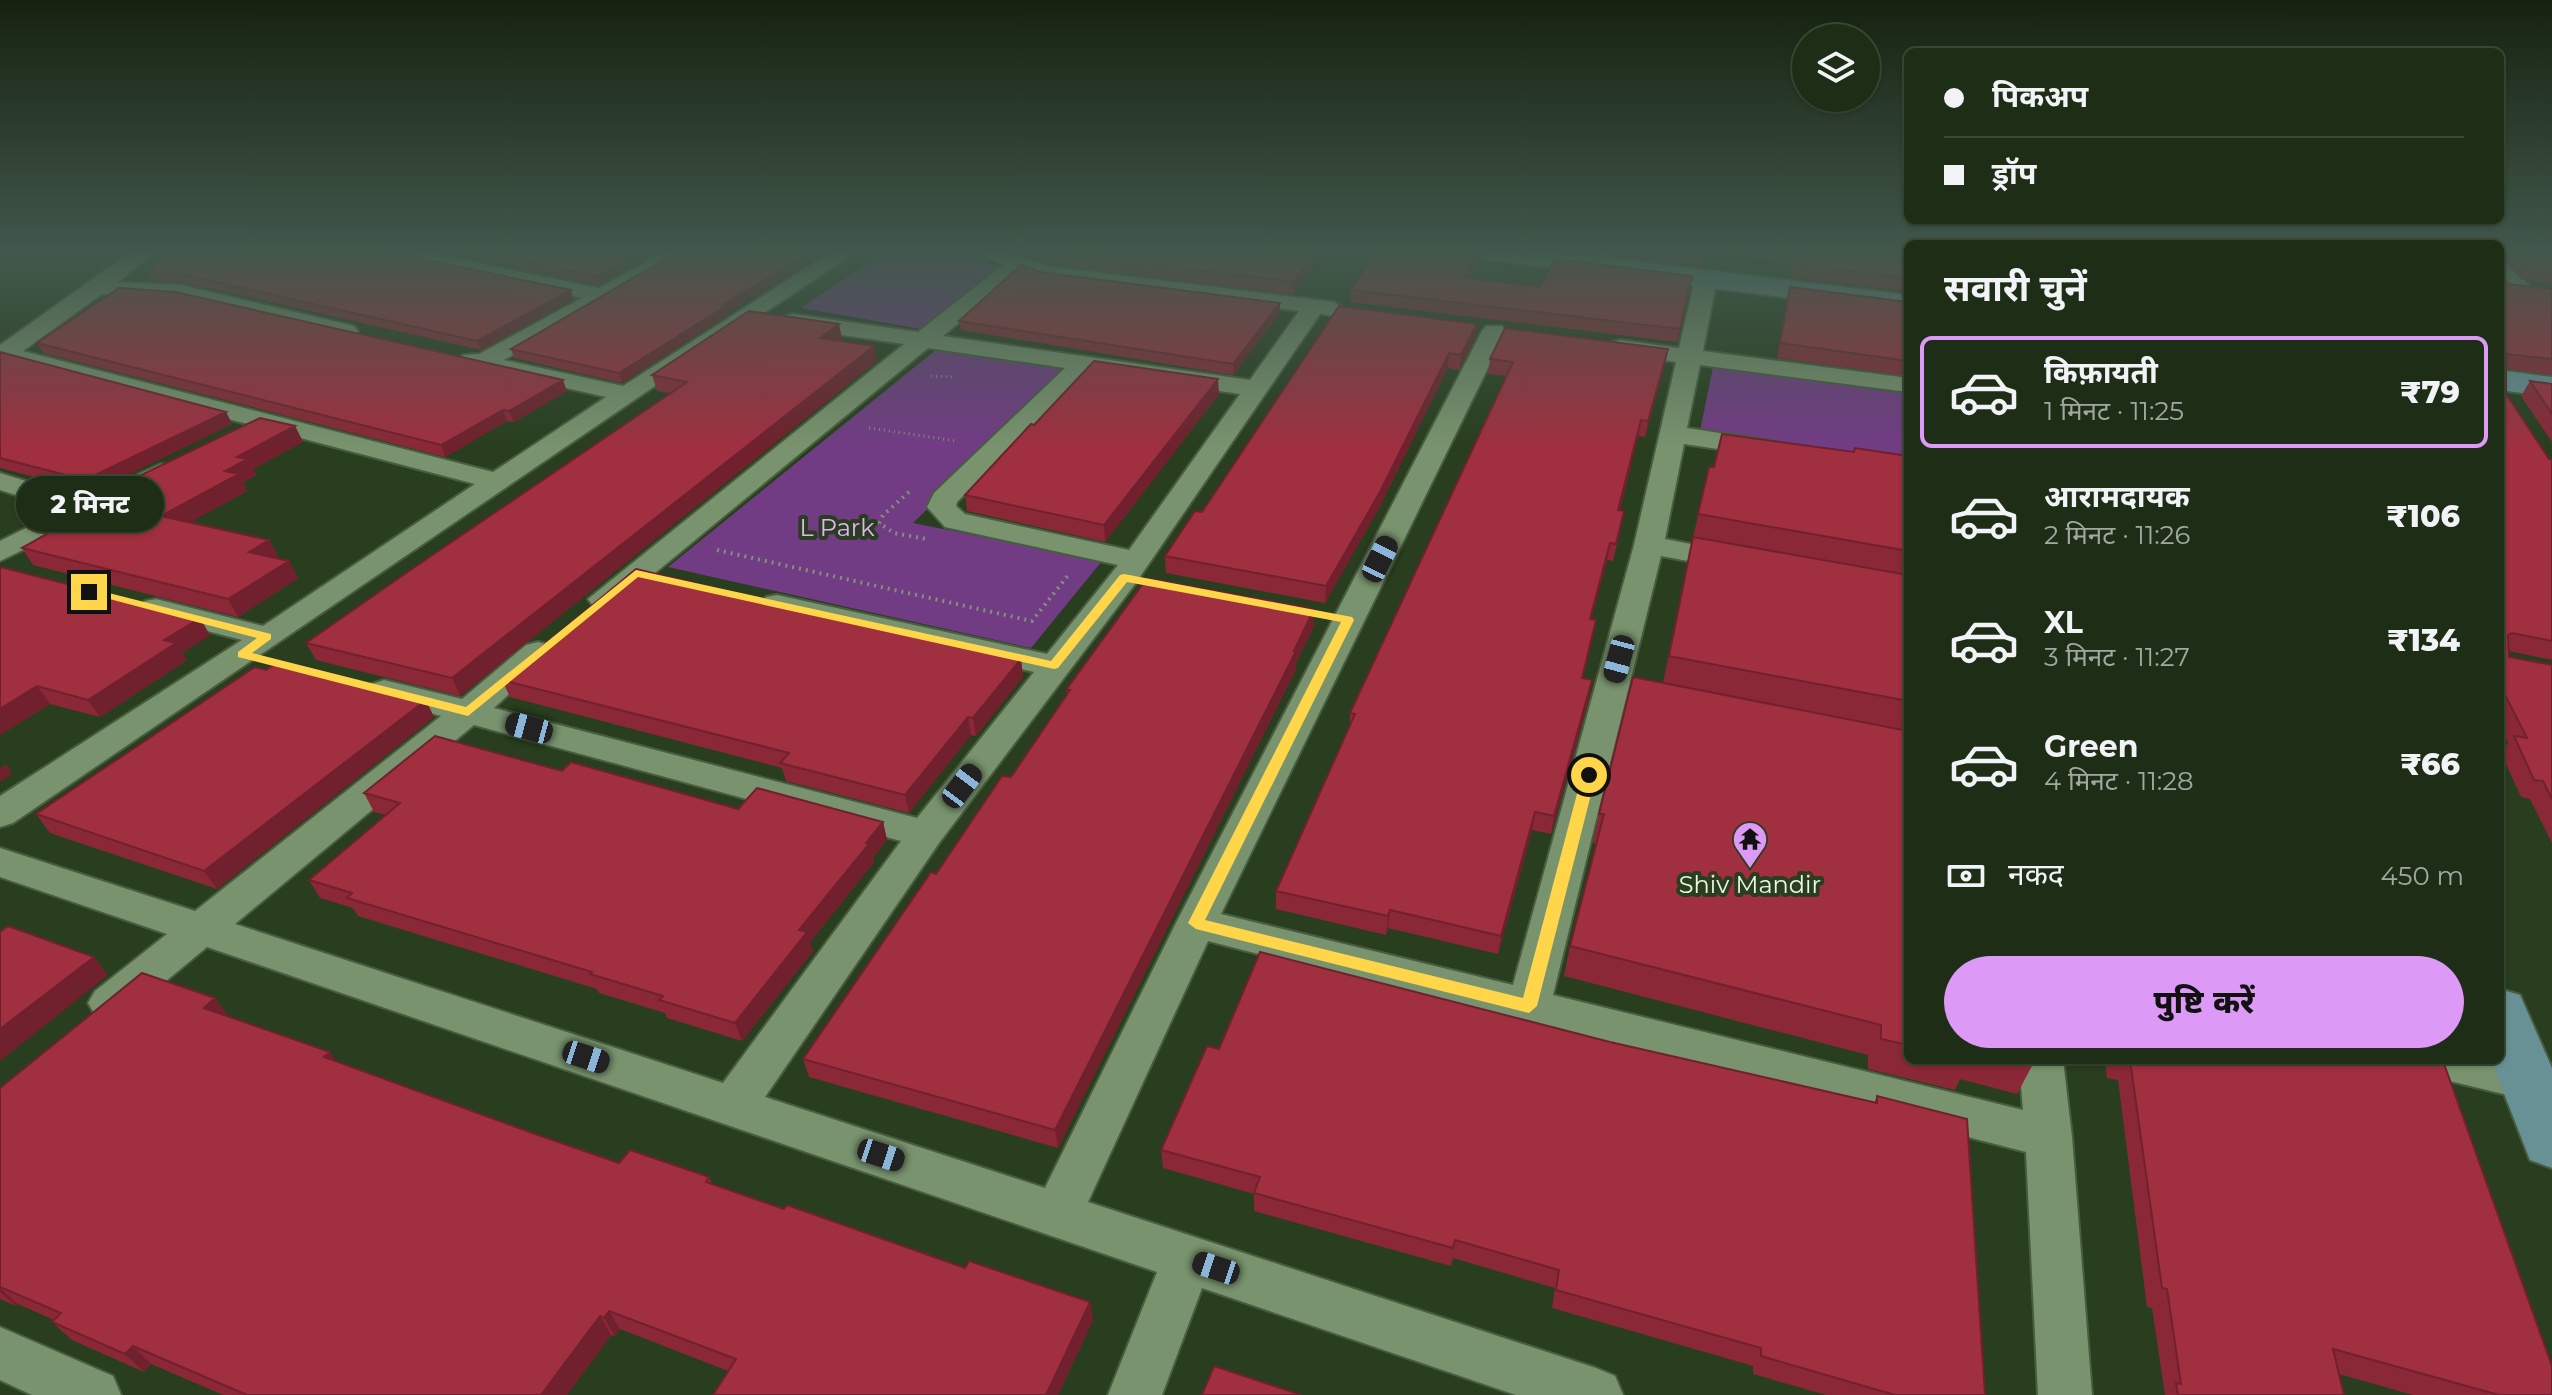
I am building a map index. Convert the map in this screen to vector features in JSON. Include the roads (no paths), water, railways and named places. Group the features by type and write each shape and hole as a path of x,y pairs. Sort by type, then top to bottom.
{"street":[{"path":"2,352 55,317"},
{"path":"287,317 375,338"},
{"path":"483,362 561,317"},
{"path":"0,814 260,651 498,482 746,317"},
{"path":"764,317 1258,389"},
{"path":"83,1025 571,625 953,317"},
{"path":"734,1105 926,834 1054,666 1138,574 1307,317"},
{"path":"1529,1006 1627,691 1649,545 1699,317"},
{"path":"1058,1214 1196,923 1333,617 1489,330"},
{"path":"1600,344 1904,384"},
{"path":"2,352 498,482"},
{"path":"452,355 627,394"},
{"path":"1084,363 944,499 941,507 955,521 1138,574"},
{"path":"2504,370 2552,376"},
{"path":"2504,390 2552,387"},
{"path":"222,442 263,422"},
{"path":"1671,434 1797,453"},
{"path":"5,565 86,509 181,462"},
{"path":"0,481 86,509"},
{"path":"1649,545 1771,567"},
{"path":"636,573 667,580"},
{"path":"744,597 1054,666"},
{"path":"133,603 260,651"},
{"path":"363,685 926,834"},
{"path":"0,862 1596,1395"},
{"path":"1196,923 2049,1137"},
{"path":"2504,1021 2552,1141"},
{"path":"2041,1064 2065,1395"},
{"path":"2451,1064 2528,1081"},
{"path":"1135,1395 1187,1259"},
{"path":"0,1353 88,1394"}],"place":[{"name":"Shiv Mandir","path":"1750,870"}],"park label":[{"name":"L Park","path":"837,528"}]}
